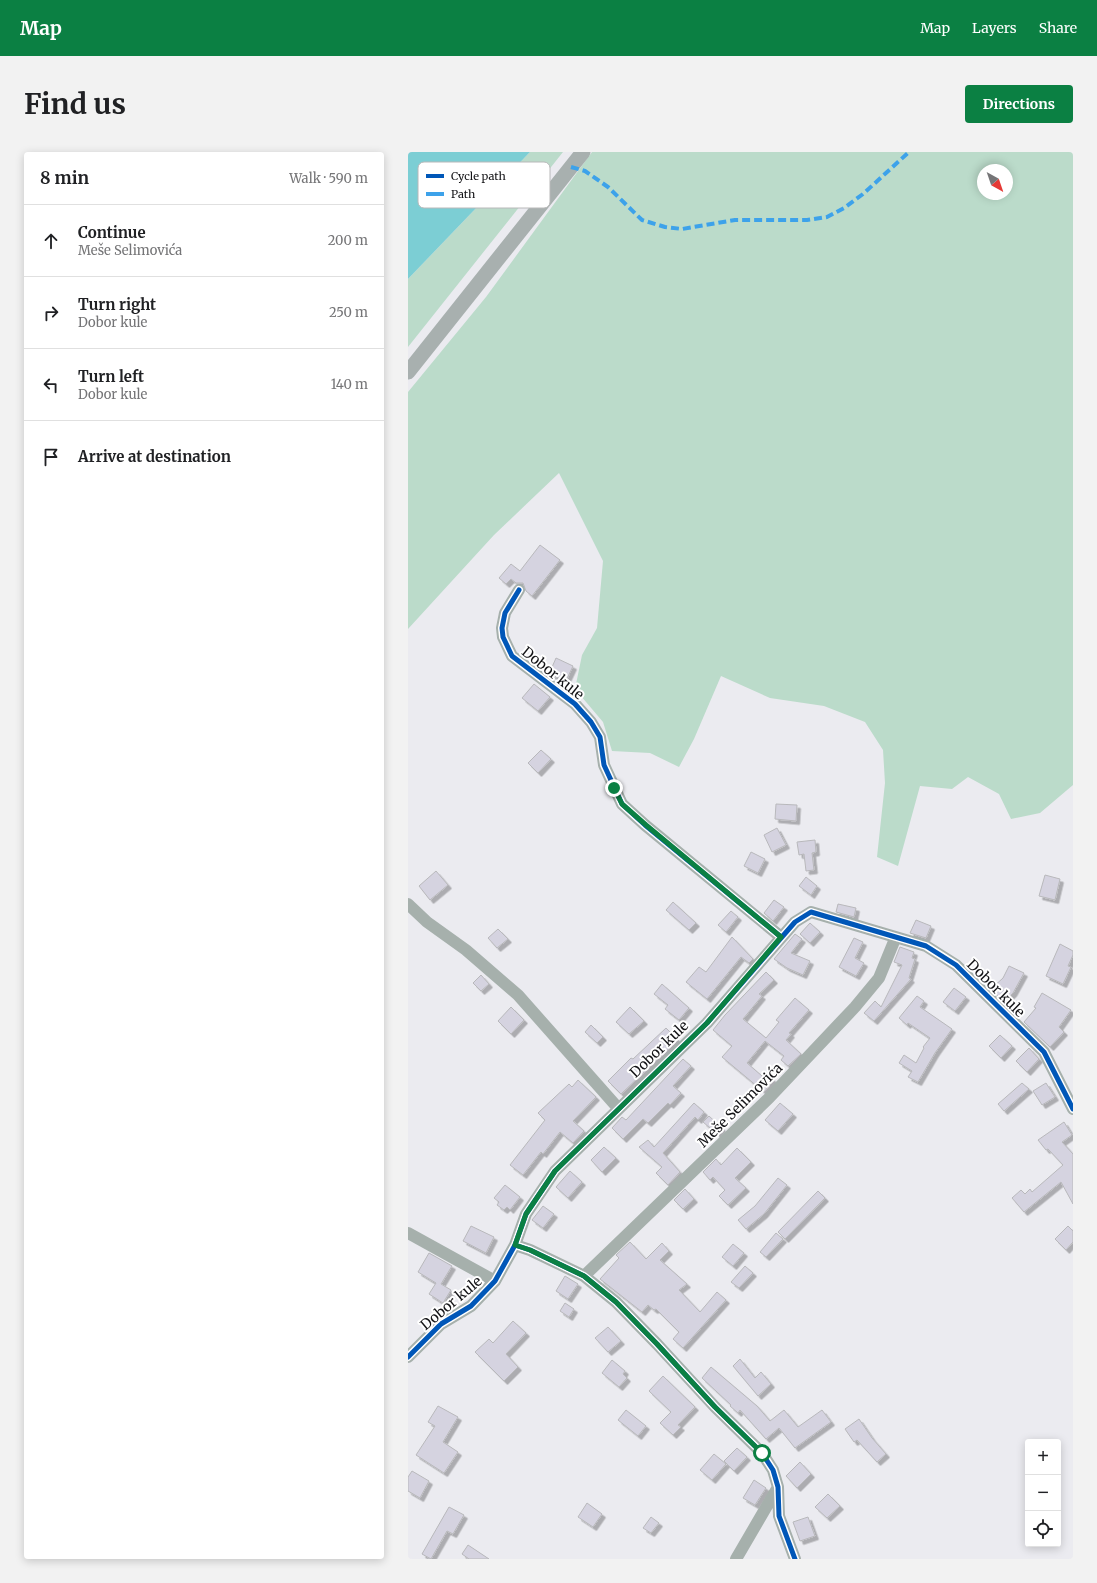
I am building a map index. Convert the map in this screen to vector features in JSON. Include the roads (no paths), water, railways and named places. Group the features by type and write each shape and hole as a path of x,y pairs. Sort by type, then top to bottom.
{"main road":[{"path":"550,194 584,152"},
{"path":"408,372 539,208"}],"street":[{"name":"Dobor kule","path":"519,590 506,613 502,628 503,637 512,656 575,704 591,722 600,737 604,765 622,804 781,937"},
{"path":"408,904 428,922 466,950 518,995 618,1108"},
{"name":"Dobor kule","path":"408,1357 441,1324 471,1306 495,1281 515,1245 526,1214 555,1171 707,1023 795,922 811,912 895,939 926,946 956,965 1044,1052 1073,1109"},
{"name":"Meše Selimovića","path":"584,1276 769,1098 855,1007 879,978 895,939"},
{"path":"408,1232 495,1281"},
{"path":"515,1245 530,1250 584,1276 616,1302 715,1407 762,1453 773,1470 778,1487 779,1516 795,1559"},
{"path":"736,1559 778,1487"}],"water":[{"path":"408,152 530,152 520,162 418,162 418,208 476,208 408,279"}]}
